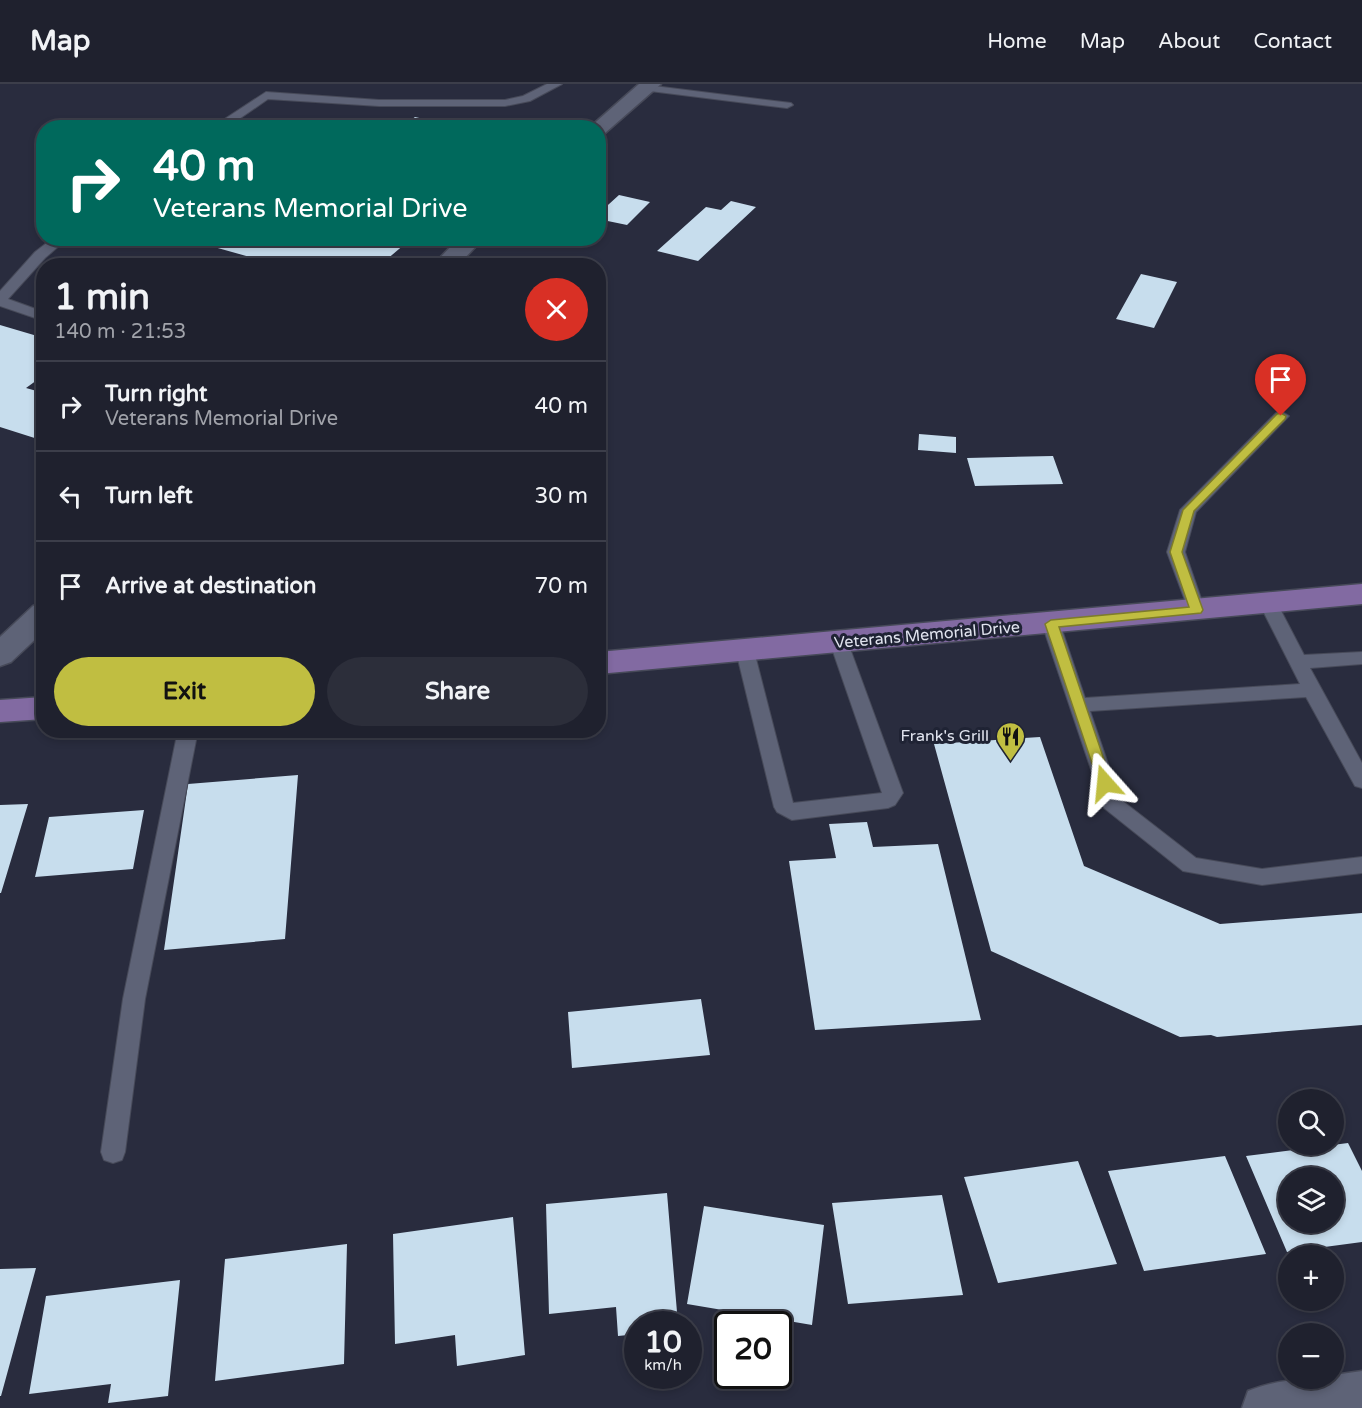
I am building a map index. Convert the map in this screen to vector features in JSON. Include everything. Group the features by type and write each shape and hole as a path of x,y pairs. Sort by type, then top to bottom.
{"main road":[{"name":"Veterans Memorial Drive","path":"606,662 1051,624 1362,594"},
{"path":"0,711 36,709"}],"street":[{"path":"606,122 649,86"},
{"path":"452,258 464,246"},
{"path":"0,655 36,621"},
{"path":"1265,1408 1362,1394"}],"lane":[{"path":"258,84 266,95"},
{"path":"229,120 266,95 379,103 505,103 526,99 556,84"},
{"path":"649,86 669,92 743,97 787,105"},
{"path":"37,258 52,246"},
{"path":"36,260 0,300 36,314"},
{"path":"1196,610 1176,552 1188,510 1281,416"},
{"path":"1268,603 1362,781"},
{"path":"1051,624 1111,803 1190,866 1262,877 1362,865"},
{"path":"745,651 784,807 792,812 888,800 893,793 840,643"},
{"path":"1298,662 1362,658"},
{"path":"1078,705 1312,690"},
{"path":"113,1152 134,999 186,738"}],"building":[{"path":"415,117 428,120 411,120"},
{"path":"619,195 650,202 627,225 606,221 606,207"},
{"path":"731,201 756,207 698,261 657,251 706,207 721,210"},
{"path":"211,246 403,246 388,258 253,258"},
{"path":"1141,274 1177,282 1154,328 1116,319"},
{"path":"0,325 36,336 36,381 26,388 36,391 36,438 0,427"},
{"path":"919,434 956,437 956,453 918,450"},
{"path":"1053,456 1063,484 975,486 967,458"},
{"path":"1040,737 1084,866 1220,924 1362,913 1362,1025 1217,1037 1211,1035 1180,1037 991,951 934,744"},
{"path":"298,775 285,939 164,950 188,784"},
{"path":"28,804 1,893 0,893 0,805"},
{"path":"144,810 133,869 35,877 49,817"},
{"path":"867,822 873,847 938,844 981,1020 815,1030 789,861 836,858 829,824"},
{"path":"701,999 710,1055 572,1068 568,1012"},
{"path":"1348,1143 1362,1171 1362,1242 1340,1245 1284,1245 1279,1233 1344,1233 1344,1167 1278,1167 1278,1231 1246,1156 1278,1152 1278,1155 1344,1155 1344,1144"},
{"path":"1225,1156 1266,1254 1144,1271 1108,1171"},
{"path":"1078,1161 1117,1264 998,1283 964,1177"},
{"path":"667,1193 677,1311 624,1311 624,1335 618,1336 616,1307 549,1314 546,1204"},
{"path":"942,1195 963,1295 848,1304 832,1203"},
{"path":"704,1206 824,1225 812,1325 792,1322 792,1311 729,1311 687,1304"},
{"path":"513,1217 525,1355 457,1366 455,1335 395,1344 393,1234"},
{"path":"347,1244 344,1364 215,1381 225,1259"},
{"path":"36,1268 1,1396 0,1396 0,1269"},
{"path":"180,1280 168,1396 108,1403 111,1384 29,1394 46,1296"}],"place":[{"name":"Frank's Grill","path":"1010,762"}],"route":[{"path":"1105,783 1051,624 1196,610 1176,552 1188,510 1281,416"}]}
